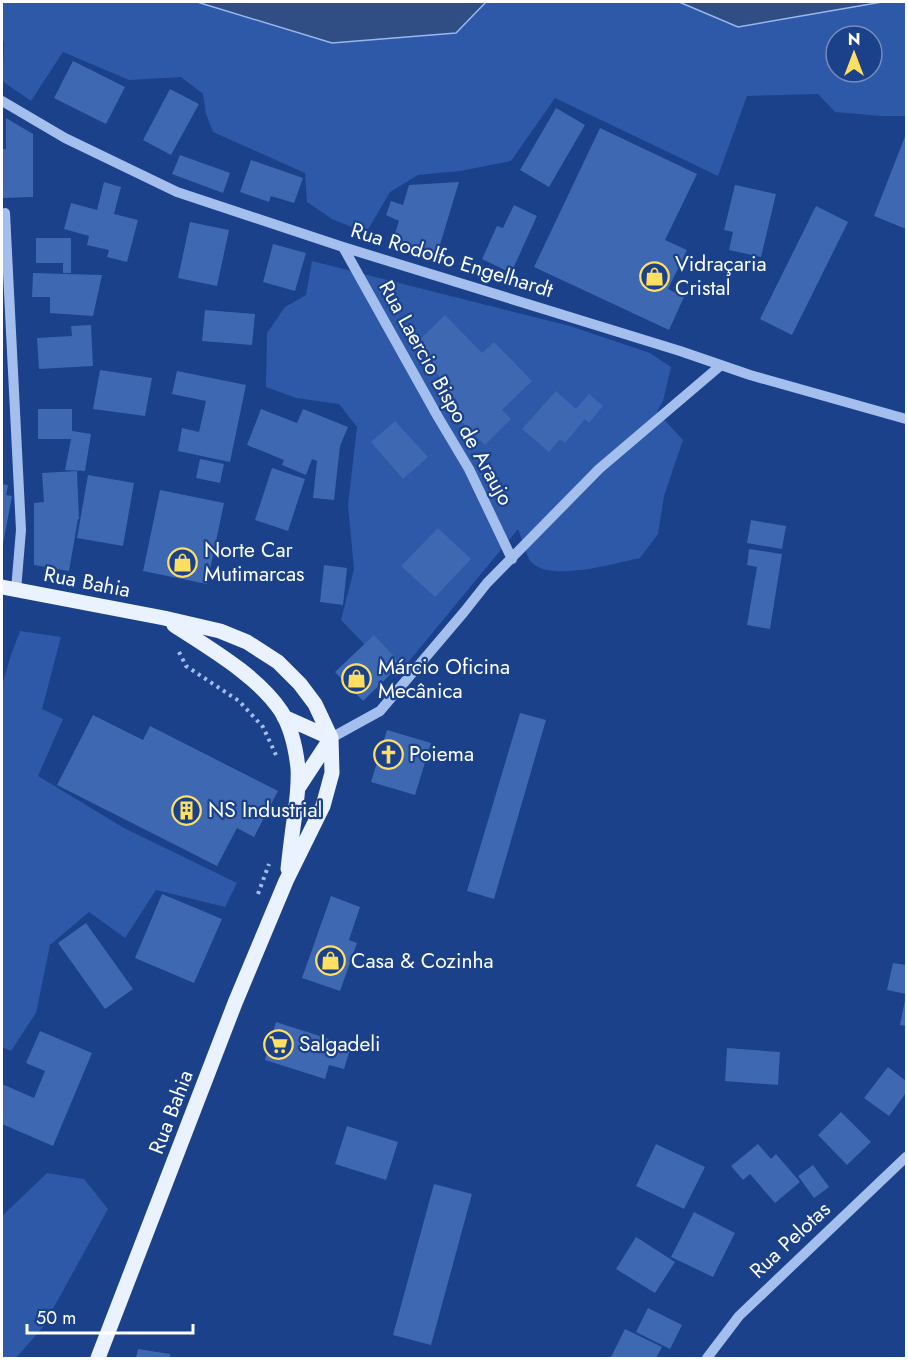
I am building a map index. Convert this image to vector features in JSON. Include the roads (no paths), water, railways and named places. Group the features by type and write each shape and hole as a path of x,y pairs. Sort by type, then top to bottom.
{"main road":[{"name":"Rua Bahia","path":"9,589 164,618 220,631 247,642 278,662 300,684 315,704 330,738 332,772 323,806 286,881 235,1003 98,1359"},
{"name":"Rua Bahia","path":"164,618 259,685 284,717 298,769 298,788 286,881"},
{"path":"284,717 330,738 298,788"}],"street":[{"name":"Rua Rodolfo Engelhardt","path":"2,101 65,138 177,192 344,248 680,351 720,366 906,419"},
{"path":"4,213 21,530 9,589"},
{"name":"Rua Laercio Bispo de Araujo","path":"344,248 469,469 512,559"},
{"path":"330,738 380,711 487,583 599,469 720,366"},
{"name":"Rua Pelotas","path":"707,1359 739,1316 906,1157"}],"place":[{"name":"Vidraçaria Cristal","path":"654,276"},
{"name":"Norte Car Mutimarcas","path":"183,562"},
{"name":"Márcio Oficina Mecânica","path":"357,679"},
{"name":"Poiema","path":"388,754"},
{"name":"NS Industrial","path":"187,810"},
{"name":"Casa & Cozinha","path":"330,961"},
{"name":"Salgadeli","path":"278,1044"}]}
